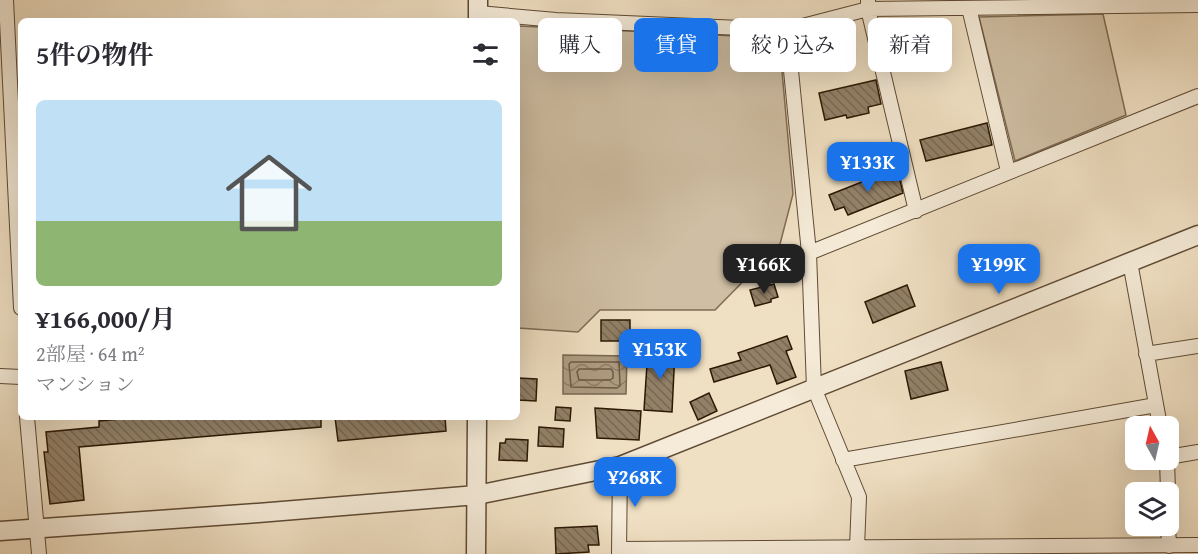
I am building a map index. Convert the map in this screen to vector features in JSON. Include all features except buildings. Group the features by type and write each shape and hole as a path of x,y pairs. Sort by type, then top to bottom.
{"street":[{"path":"6,0 6,139 18,274"},
{"path":"868,4 916,211"},
{"path":"824,18 868,4 969,8 1198,5"},
{"path":"969,8 1008,171"},
{"path":"478,11 556,21 730,28"},
{"path":"791,72 809,253 814,388 859,497 857,548"},
{"path":"809,253 1198,96"},
{"path":"0,531 477,495 620,466 1198,235"},
{"path":"1130,262 1158,416"},
{"path":"1146,354 1198,345"},
{"path":"0,376 18,377"},
{"path":"843,460 1156,405"},
{"path":"27,420 39,554"},
{"path":"476,554 477,420"},
{"path":"1179,456 1198,452"},
{"path":"620,466 619,551 857,548 970,550 1198,545"},
{"path":"1169,536 1169,546"}],"shaded area":[{"path":"1103,14 1126,115 1015,161 979,17"},
{"path":"520,26 538,27 538,72 622,72 622,31 634,31 634,72 718,72 718,35 730,36 730,72 782,72 793,194 780,244 715,310 600,310 578,332 520,328"}],"water":[{"path":"563,355 627,356 626,394 563,394"}]}
